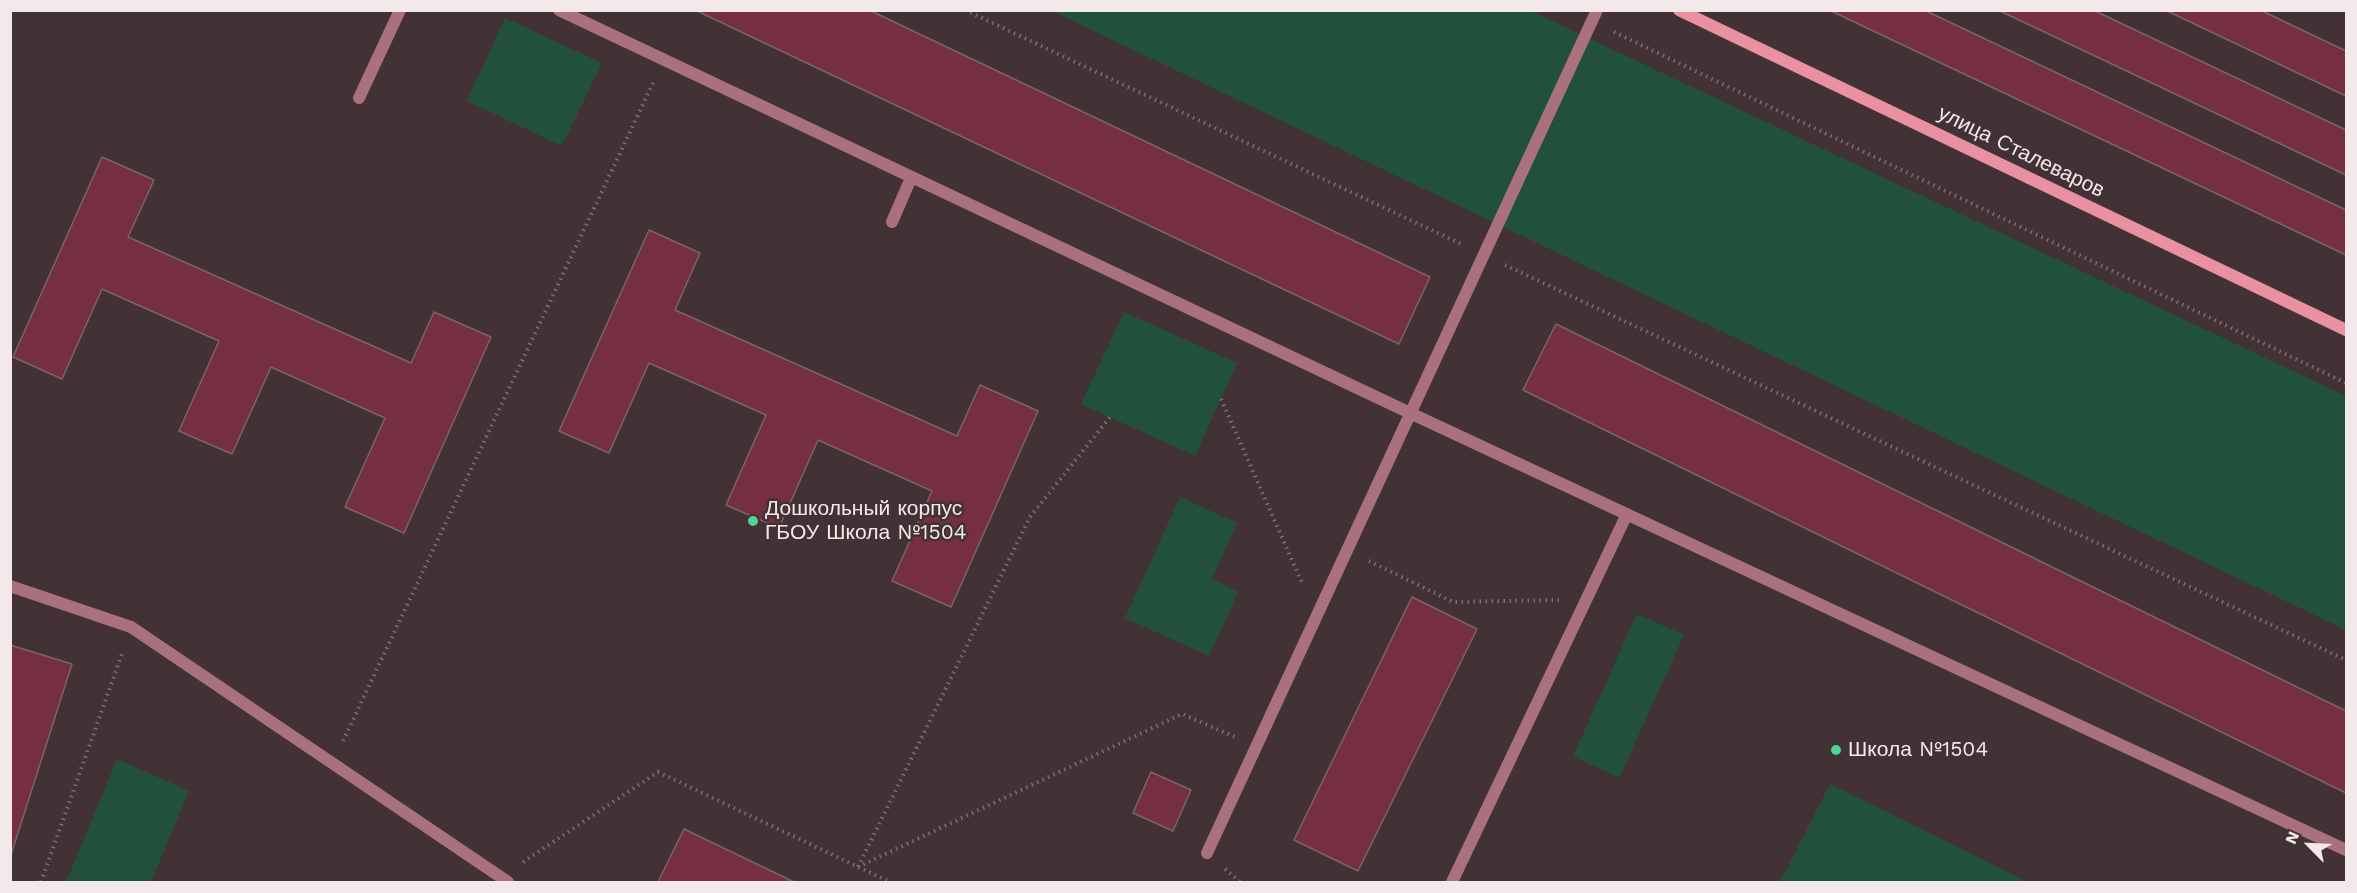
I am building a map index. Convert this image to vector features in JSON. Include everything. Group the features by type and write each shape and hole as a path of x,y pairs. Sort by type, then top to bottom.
{"main road":[{"name":"улица Сталеваров","path":"1679,10 2346,330"}],"lane":[{"path":"359,98 400,10"},
{"path":"559,10 911,178 2346,850"},
{"path":"1207,853 1594,16"},
{"path":"892,222 911,178"},
{"path":"1452,882 1627,514"},
{"path":"10,586 131,627 504,880"}],"path":[{"path":"965,10 2346,660"},
{"path":"1594,16 2346,383"},
{"path":"332,764 664,60"},
{"path":"1221,399 1317,616"},
{"path":"858,867 1030,517 1110,417"},
{"path":"1346,550 1453,602 1586,599"},
{"path":"41,882 131,627"},
{"path":"858,867 1182,714 1256,747"},
{"path":"504,880 658,772 890,882"}],"green space":[{"path":"1052,11 1531,11 2346,396 2346,630"},
{"path":"505,18 602,63 562,146 467,101"},
{"path":"1124,312 1237,363 1195,456 1081,404"},
{"path":"1180,497 1237,523 1212,579 1238,592 1209,656 1125,618"},
{"path":"1637,614 1684,635 1619,778 1573,756"},
{"path":"117,759 189,791 151,882 66,882"},
{"path":"1830,784 2028,882 1780,882"}],"building":[{"path":"695,10 869,10 1430,277 1399,344"},
{"path":"1829,10 1924,10 2346,210 2346,255"},
{"path":"1998,10 2093,10 2346,130 2346,175"},
{"path":"2165,10 2260,10 2346,51 2346,96"},
{"path":"102,157 154,180 128,237 411,363 434,312 491,337 404,533 345,507 385,418 271,367 232,454 179,431 219,341 102,289 62,379 13,357"},
{"path":"649,230 700,253 675,310 957,436 980,385 1038,411 951,607 892,581 932,491 818,440 779,528 726,505 766,415 649,363 609,453 559,431"},
{"path":"1556,324 2346,711 2346,793 1523,390"},
{"path":"1412,597 1477,629 1358,871 1294,840"},
{"path":"10,645 72,664 10,858"},
{"path":"1151,772 1191,790 1173,831 1133,813"},
{"path":"684,829 794,882 658,882"}],"place":[{"name":"Дошкольный корпус ГБОУ Школа №1504","path":"753,521"},
{"name":"Школа №1504","path":"1836,750"}]}
